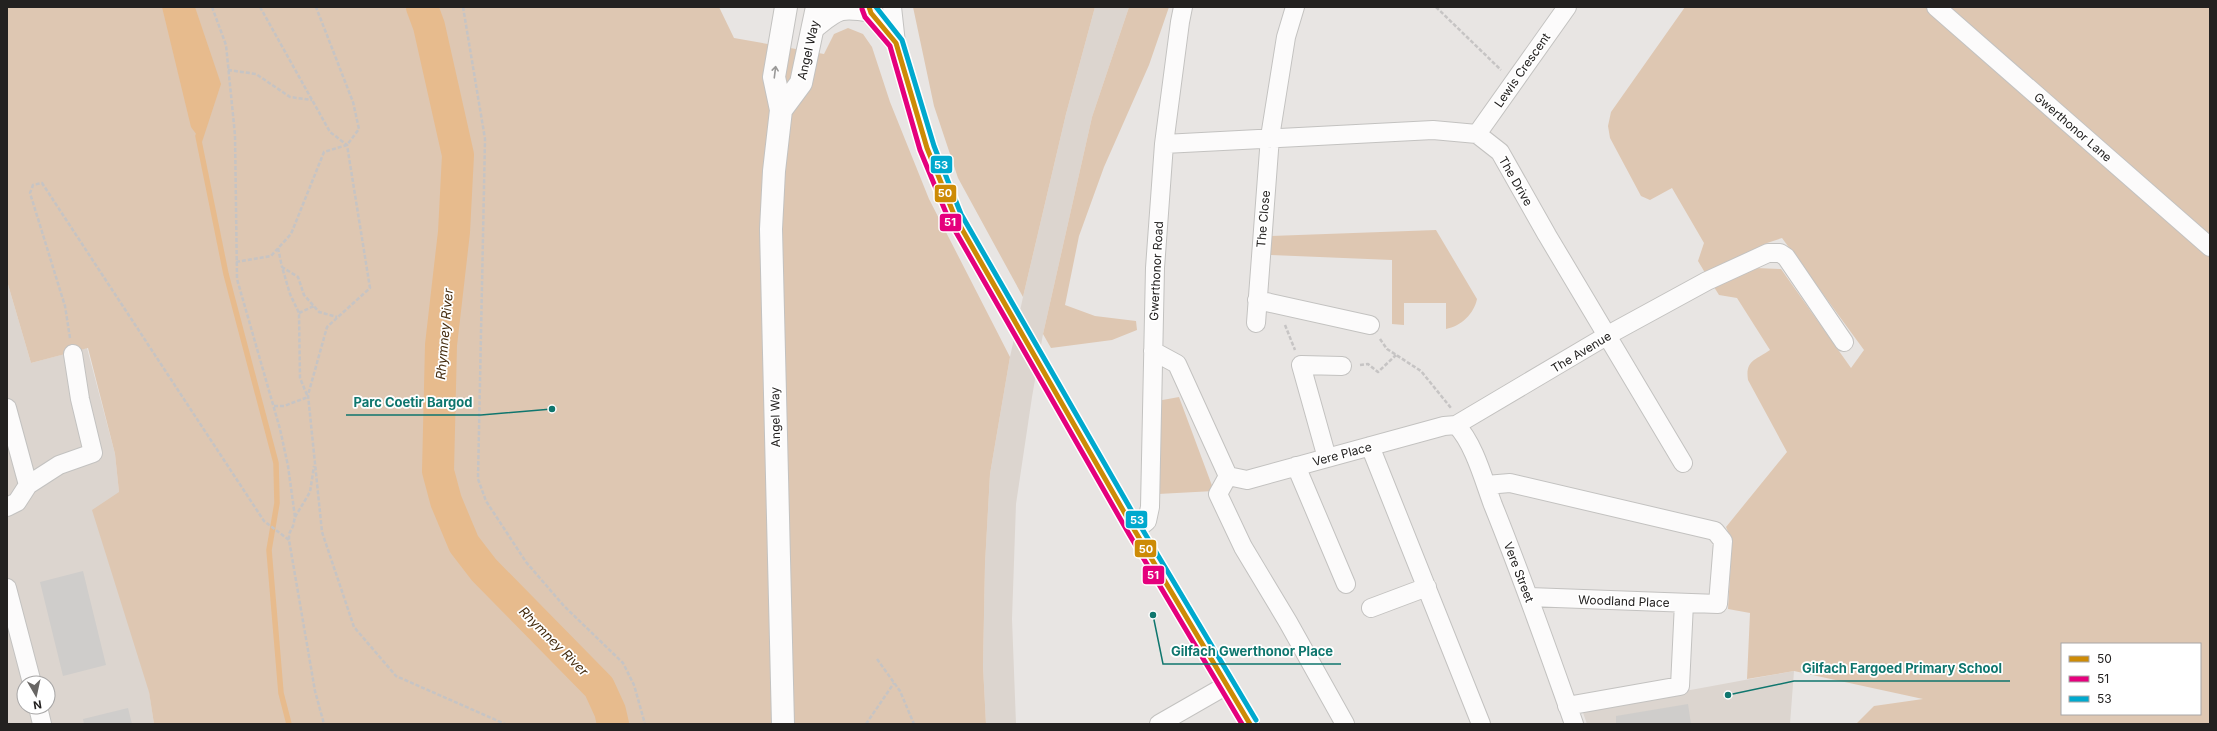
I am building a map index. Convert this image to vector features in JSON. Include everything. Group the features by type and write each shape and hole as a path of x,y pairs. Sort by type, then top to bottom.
{"main road":[{"name":"Angel Way","path":"782,724 771,230 774,171 781,110 774,76 786,7"},
{"name":"Angel Way","path":"781,110 801,83 817,7"}],"street":[{"path":"892,7 896,44 928,148 955,217 1135,531 1250,724"},
{"name":"Gwerthonor Road","path":"1135,531 1147,521 1150,507 1155,268 1164,144 1183,7"},
{"name":"The Close","path":"1256,323 1270,137 1286,36 1295,7"},
{"name":"Lewis Crescent","path":"1477,134 1567,7"},
{"name":"Gwerthonor Lane","path":"1936,7 2210,247"},
{"path":"812,31 838,10 870,10 896,44"},
{"path":"1164,144 1270,137 1433,130 1477,134"},
{"name":"The Drive","path":"1477,134 1500,152 1547,235 1683,463"},
{"name":"The Avenue","path":"1456,425 1608,336 1707,281 1763,255 1780,253 1791,263 1844,342"},
{"path":"1257,300 1370,325"},
{"path":"1153,351 1176,364 1228,476 1218,494 1243,547 1288,622 1345,724"},
{"path":"7,507 16,502 28,485 59,466 93,453 80,400 73,354"},
{"path":"1326,458 1301,365 1342,366"},
{"path":"7,408 28,485"},
{"name":"Vere Place","path":"1228,476 1247,480 1444,426 1456,425"},
{"name":"Vere Street","path":"1456,425 1464,433 1486,485 1529,597 1574,724"},
{"path":"1370,446 1480,724"},
{"path":"1296,466 1346,584"},
{"name":"Woodland Place","path":"1486,485 1510,483 1714,531 1723,541 1718,604 1529,597"},
{"path":"1372,608 1427,587"},
{"path":"7,588 12,624 29,675"},
{"path":"1567,706 1680,686 1684,603"},
{"path":"1159,724 1228,685"}],"path":[{"path":"212,7 226,45 235,135 236,279 274,406 288,466 295,517"},
{"path":"260,7 330,132 347,145 370,288 327,327 308,396"},
{"path":"236,262 271,256 291,234 324,152 347,145 359,129 353,102 316,7"},
{"path":"463,7 485,139 478,479 486,501 526,562 564,606 623,664 634,685 645,724"},
{"path":"1436,7 1513,82"},
{"path":"228,70 256,74 290,97 312,100"},
{"path":"73,354 65,306 30,193 33,185 42,183 264,521 289,540"},
{"path":"278,248 290,294 298,313 300,378 308,396 322,532 354,627 396,676 505,724"},
{"path":"282,267 298,277 304,295 319,312 337,317"},
{"path":"298,313 314,306"},
{"path":"1285,324 1301,365"},
{"path":"1370,325 1387,349 1421,371 1436,388 1450,405 1456,425"},
{"path":"1342,366 1368,364 1378,372 1396,355"},
{"path":"274,406 284,406 308,396"},
{"path":"315,463 310,492 295,517 289,534 289,540 315,691 324,724"},
{"path":"877,659 900,691 914,724"},
{"path":"866,724 894,683"}],"shaded area":[{"path":"7,7 719,7 734,38 824,54 834,34 848,28 863,34 872,47 890,102 929,199 1010,357 990,474 985,564 983,666 986,724 154,724 149,692 92,510 119,492 115,454 88,348 31,363 7,281"},
{"path":"162,7 195,7 221,84 202,142 191,127"},
{"path":"913,7 1095,7 1066,114 1023,297 958,178 934,106"},
{"path":"1095,7 1129,7 1092,117 1043,334 1032,397 1016,504 1012,619 1016,724 986,724 983,666 985,564 990,474 1010,357 1023,297 1066,114"},
{"path":"1129,7 1169,7 1149,65 1104,167 1079,236 1065,305 1095,316 1136,321 1137,330 1112,340 1051,348 1043,334 1092,117"},
{"path":"1685,7 2210,7 2210,238 1990,64 2210,256 2210,724 1856,724 1874,706 1923,699 1794,671 1747,679 1750,613 1728,609 1732,541 1726,527 1787,452 1748,380 1748,368 1750,364 1770,350 1737,298 1719,295 1714,287 1755,268 1781,269 1851,368 1864,350 1782,238 1767,243 1707,276 1698,261 1704,243 1672,188 1650,200 1641,196 1610,138 1608,126 1611,112"},
{"path":"1436,230 1477,299 1473,310 1462,322 1446,329 1446,303 1404,303 1404,325 1392,324 1392,260 1271,255 1271,236"},
{"path":"7,281 31,363 87,348 115,454 119,492 154,724 7,724"},
{"path":"1179,397 1214,491 1158,494 1157,401"},
{"path":"1794,671 1790,724 1587,724 1582,710"}],"building":[{"path":"83,571 106,665 63,676 40,582"},
{"path":"1688,704 1691,724 1616,724 1616,716"},
{"path":"128,708 132,724 84,724 83,719"}],"waterway":[{"name":"Rhymney River","path":"422,7 429,26 458,155 454,232 441,345 438,471 446,501 464,544 484,570 599,687 610,711 613,724"},
{"path":"198,136 226,274 276,463 277,503 269,550 281,693 289,724"}],"transit line":[{"name":"50","path":"869,7 871,13 896,43 927,148 955,217 1135,531 1250,724"},
{"name":"53","path":"876,7 902,40 934,146 961,214 1141,527 1256,720"},
{"name":"51","path":"862,9 865,17 890,46 920,150 949,220 1129,534 1242,724"}],"place":[{"name":"Parc Coetir Bargod","path":"552,409"},
{"name":"Gilfach Gwerthonor Place","path":"1153,615"},
{"name":"Gilfach Fargoed Primary School","path":"1728,695"}]}
